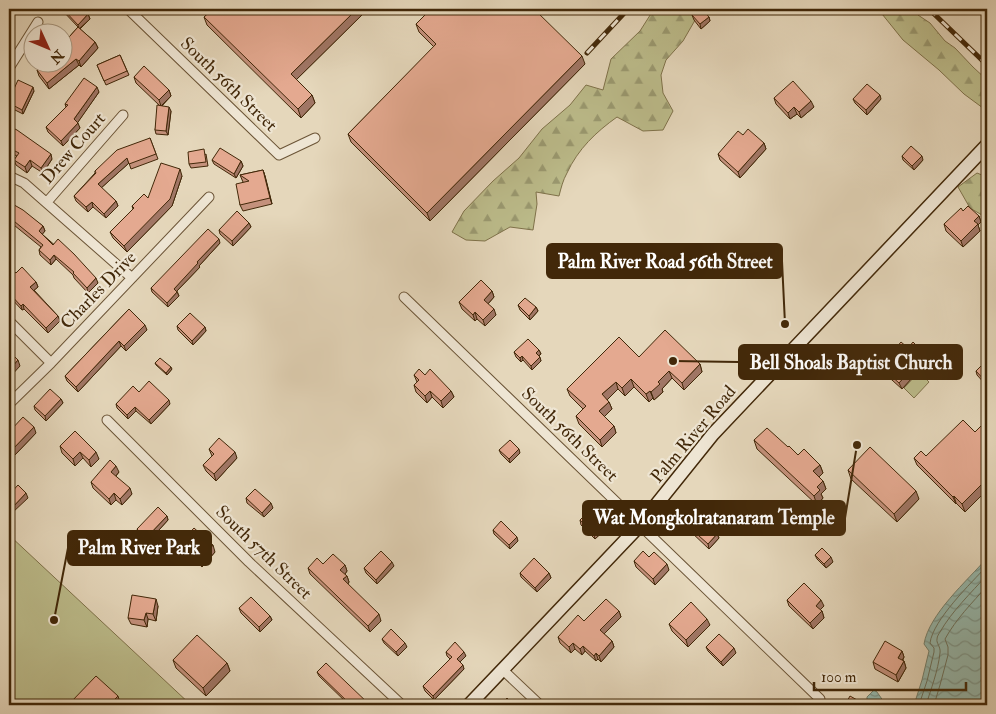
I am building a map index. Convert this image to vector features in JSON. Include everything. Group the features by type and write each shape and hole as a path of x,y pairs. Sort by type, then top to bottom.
{"street":[{"name":"South 56th Street","path":"128,9 279,155 315,138"},
{"path":"9,68 22,47"},
{"name":"Drew Court","path":"47,202 123,116"},
{"name":"Palm River Road","path":"470,705 640,525 713,434 987,145"},
{"path":"9,176 24,182 132,278"},
{"name":"Charles Drive","path":"9,404 209,197"},
{"name":"South 56th Street","path":"404,297 820,699"},
{"path":"9,321 50,362"},
{"name":"South 57th Street","path":"106,420 249,562 402,705"},
{"path":"503,670 540,705"}],"green space":[{"path":"654,9 704,9 698,15 683,41 666,60 661,75 663,93 673,111 663,130 643,131 617,117 609,123 576,156 564,178 559,196 536,192 537,204 533,230 510,227 485,241 466,240 452,232 464,211 519,158 542,129 570,105 586,85 603,90 611,59 640,31"},
{"path":"878,9 914,9 918,15 930,23 945,41 955,48 987,80 987,111 964,94 903,40"},
{"path":"977,173 987,177 987,218 970,208 958,187"},
{"path":"919,372 929,382 914,398 904,388"},
{"path":"9,535 191,705 9,705"}],"water":[{"path":"987,558 987,705 914,705 929,651 924,644 927,633 933,621 950,598"},
{"path":"874,690 886,705 869,705 867,703 867,697"}],"building":[{"path":"63,9 83,9 88,14 78,25"},
{"path":"213,9 357,9 291,74 312,95 298,109 204,17"},
{"path":"431,9 534,9 582,56 427,213 348,134 436,44 416,24"},
{"path":"700,9 709,17 700,24 692,15"},
{"path":"78,27 95,42 79,61 76,59 72,62 72,34"},
{"path":"120,55 127,71 104,81 97,65"},
{"path":"144,66 169,90 159,100 134,77"},
{"path":"39,72 60,72 47,83"},
{"path":"84,78 97,87 74,119 78,123 61,141 46,127 68,105 65,104"},
{"path":"18,80 33,87 22,110 9,103"},
{"path":"793,81 811,101 799,112 794,107 788,113 774,98"},
{"path":"867,84 880,95 866,110 853,99"},
{"path":"157,105 169,107 166,131 155,130"},
{"path":"9,126 51,154 41,168 30,160 25,167 14,160 19,153 9,148"},
{"path":"748,129 764,143 738,172 718,154 738,131 743,135"},
{"path":"150,138 156,154 129,164 127,158 98,184 116,201 104,214 92,202 86,207 74,196 96,173 95,171 117,150"},
{"path":"911,146 922,156 912,166 902,156"},
{"path":"220,148 241,161 234,174 212,160"},
{"path":"204,149 206,162 189,164 188,152"},
{"path":"161,163 180,169 170,199 124,246 110,232 134,208 132,206 144,194 148,198"},
{"path":"263,170 270,198 240,205 236,184 249,181 240,175"},
{"path":"9,202 23,210 43,226 39,231 53,245 58,239 96,278 87,288 74,272 54,255 50,260 39,250 43,245 9,217"},
{"path":"968,206 979,216 974,221 978,224 961,241 944,224 961,208 963,211"},
{"path":"237,211 249,223 232,241 219,230"},
{"path":"208,229 219,239 174,289 177,292 167,303 151,288"},
{"path":"22,267 36,282 30,287 58,316 46,328 23,304 21,306 9,293 9,268 16,273"},
{"path":"481,280 492,291 484,300 494,309 483,320 475,312 473,315 459,302"},
{"path":"525,298 536,307 529,316 518,305"},
{"path":"129,309 145,325 124,346 119,341 76,387 65,376"},
{"path":"190,313 205,327 192,341 177,326"},
{"path":"665,330 700,364 682,383 669,371 658,382 660,384 646,394 631,379 622,388 616,382 602,394 609,402 599,411 614,426 600,440 576,416 586,406 567,389 619,337 639,357"},
{"path":"528,339 539,350 536,353 540,357 531,366 522,356 520,358 514,352"},
{"path":"901,342 908,348 913,342 919,348 914,354 920,359 899,383 880,366"},
{"path":"9,351 18,360 9,370"},
{"path":"160,358 171,367 166,373 155,363"},
{"path":"983,364 987,368 987,383 976,371"},
{"path":"419,369 425,375 430,369 451,391 441,401 430,391 425,396 414,385 419,380 414,375"},
{"path":"149,381 169,400 149,420 135,407 127,415 116,404 133,386 139,392"},
{"path":"50,389 61,399 45,416 34,406"},
{"path":"23,417 34,427 9,454 9,437 13,434 10,431"},
{"path":"963,420 975,432 987,420 987,479 962,504 914,458 921,451 926,456"},
{"path":"767,428 798,455 804,449 820,465 813,471 823,481 817,487 820,490 814,496 754,440"},
{"path":"75,431 96,452 89,460 80,452 73,459 60,446"},
{"path":"219,438 235,452 214,474 203,465 214,454 209,449"},
{"path":"510,440 519,449 509,459 499,450"},
{"path":"870,447 916,491 894,514 848,470"},
{"path":"110,460 116,466 111,472 130,488 120,499 114,493 109,499 91,482"},
{"path":"18,485 26,493 11,509 9,507 9,495"},
{"path":"255,489 271,503 262,513 246,498"},
{"path":"594,506 608,520 594,535 580,520"},
{"path":"158,507 167,516 146,538 137,529"},
{"path":"699,516 717,534 708,544 689,527"},
{"path":"501,521 517,537 509,545 493,530"},
{"path":"194,528 213,545 200,560 180,543"},
{"path":"822,548 831,557 824,564 815,555"},
{"path":"381,551 392,562 376,580 364,568"},
{"path":"643,551 649,557 654,552 667,564 653,579 634,561"},
{"path":"333,554 345,565 340,570 347,576 343,579 379,614 368,626 308,568 317,558 323,564"},
{"path":"534,558 549,573 535,588 520,573"},
{"path":"804,583 821,600 816,606 822,611 810,623 787,600"},
{"path":"132,595 156,599 153,614 146,613 144,620 128,618"},
{"path":"251,597 270,616 259,627 239,608"},
{"path":"606,599 619,611 600,630 612,641 599,656 596,653 594,656 583,646 580,649 573,643 569,647 558,637 578,615 584,621"},
{"path":"691,602 707,619 686,640 669,624"},
{"path":"391,629 405,643 396,652 382,639"},
{"path":"719,634 734,648 721,662 706,647"},
{"path":"197,635 227,663 203,688 173,660"},
{"path":"885,641 902,651 898,658 904,661 896,675 873,662"},
{"path":"455,642 464,652 457,659 463,665 433,696 423,686 452,657 446,652"},
{"path":"326,663 370,705 351,705 317,672"},
{"path":"96,676 118,696 109,705 75,705 71,702"},
{"path":"850,696 866,705 845,705"},
{"path":"507,698 514,705 500,705"}],"railway":[{"path":"587,53 628,9"},
{"path":"929,9 985,63"}],"place":[{"name":"Palm River Road 56th Street","path":"785,324"},
{"name":"Bell Shoals Baptist Church","path":"673,361"},
{"name":"Wat Mongkolratanaram Temple","path":"857,445"},
{"name":"Palm River Park","path":"54,620"}]}
